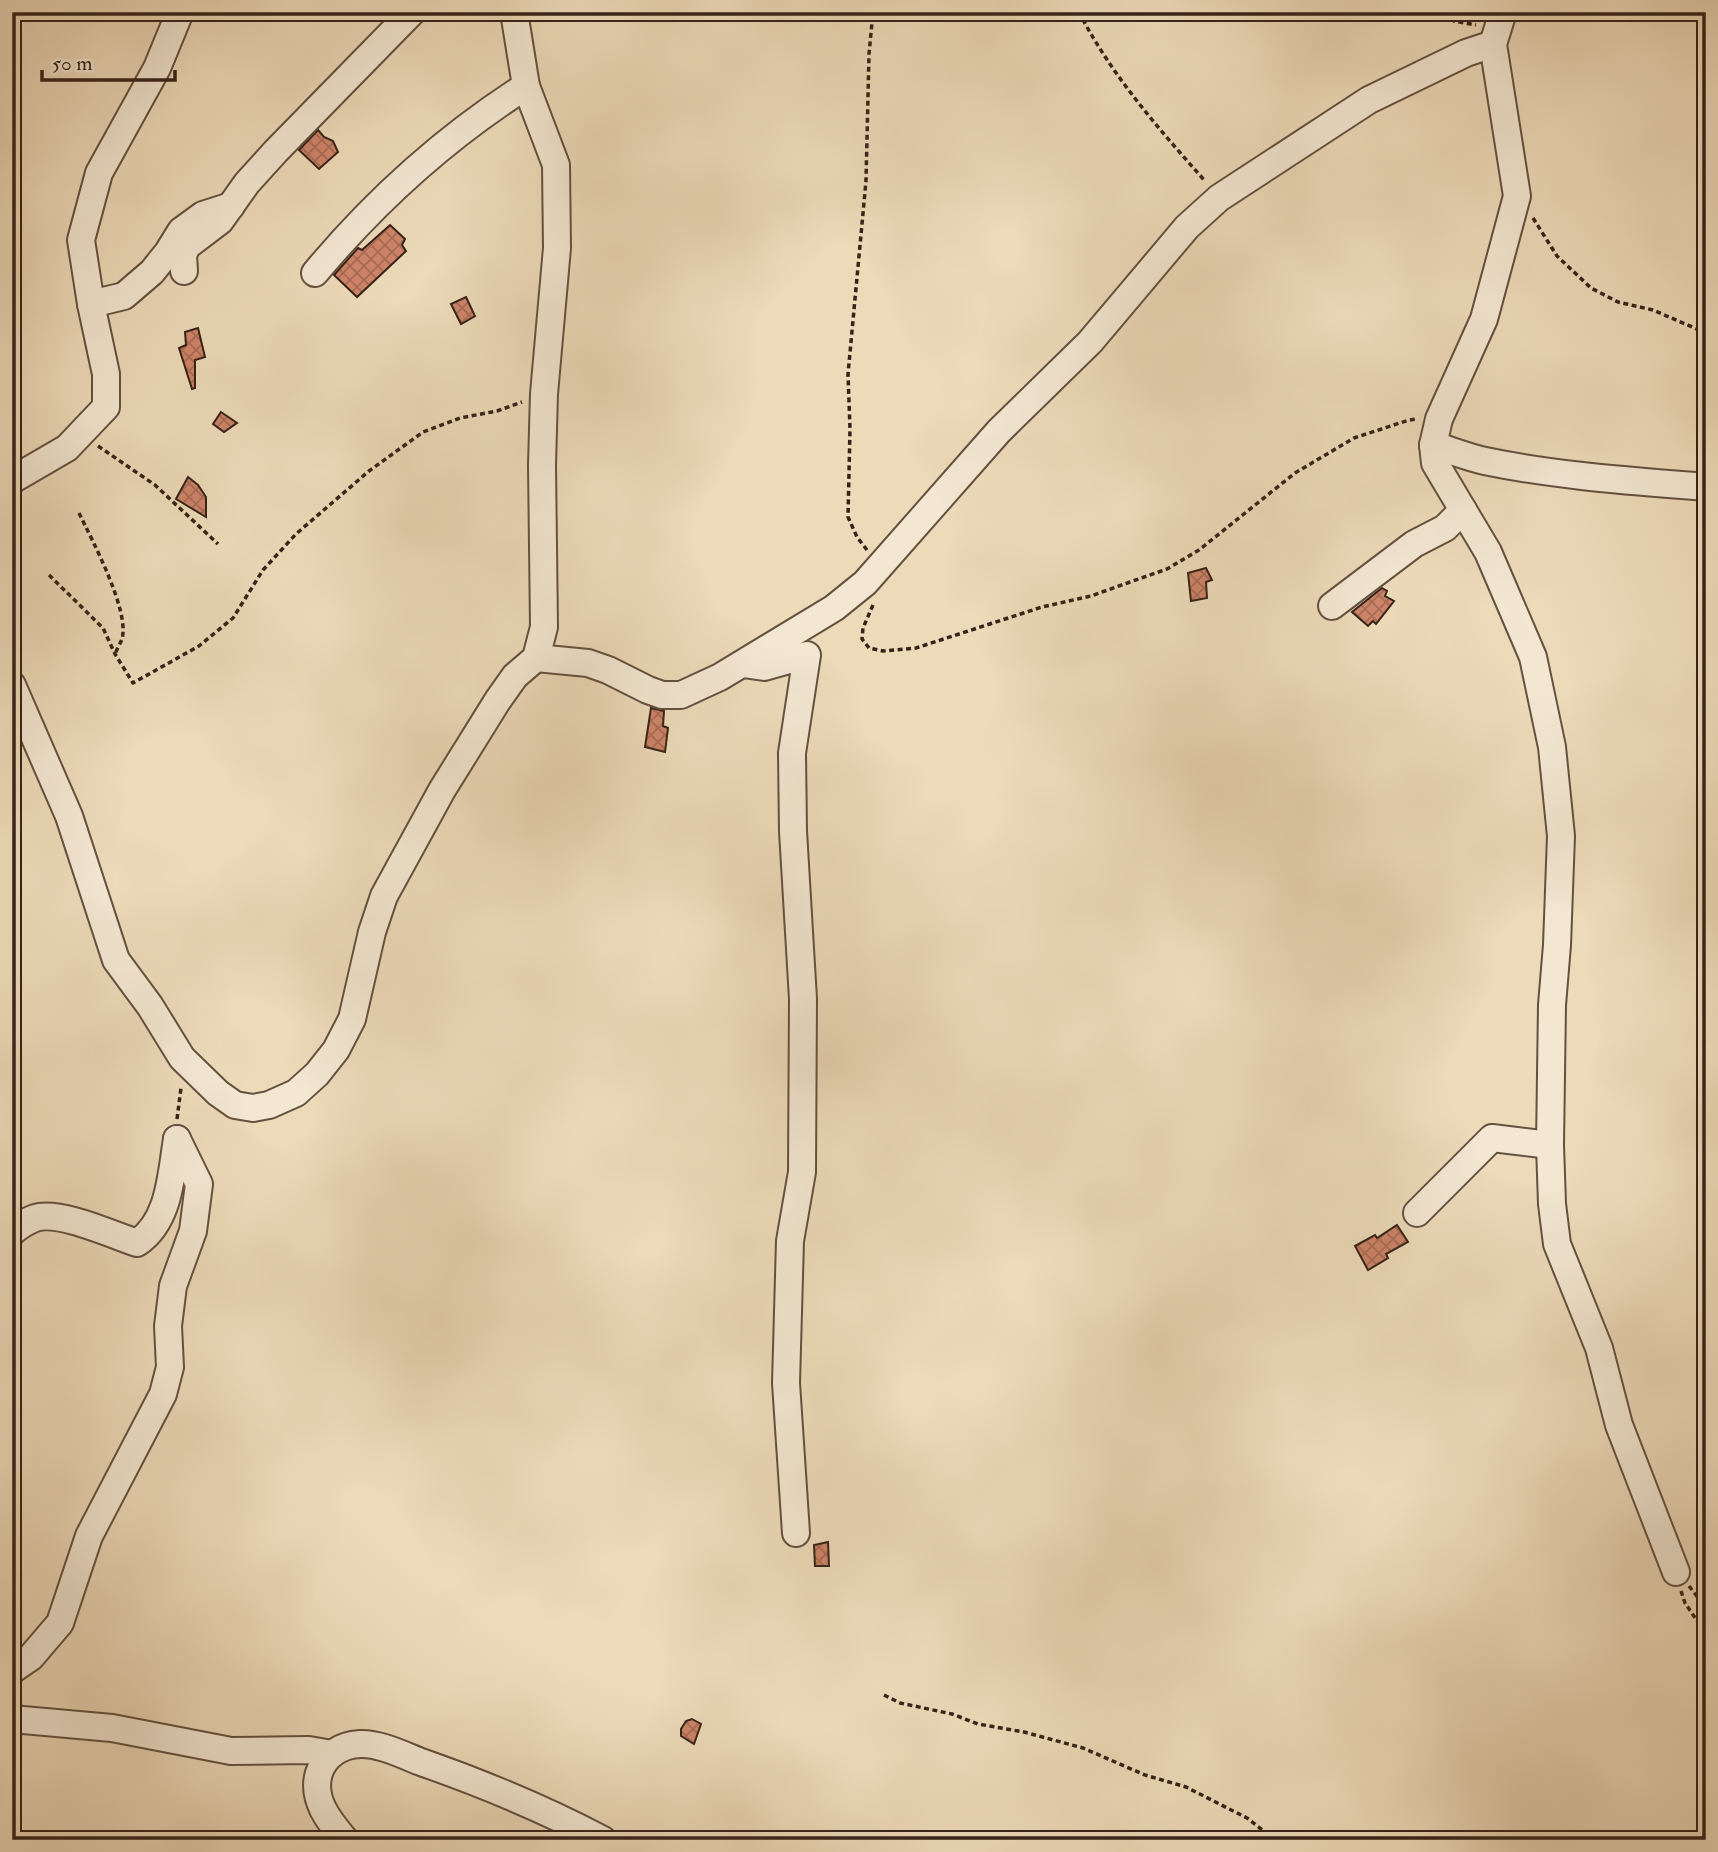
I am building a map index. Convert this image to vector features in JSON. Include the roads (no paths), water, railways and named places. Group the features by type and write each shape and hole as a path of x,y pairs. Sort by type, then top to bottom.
{"street":[{"path":"12,480 67,448 106,407 106,374 81,240 99,173 156,68 180,12"},
{"path":"184,271 183,255 187,246 217,225 247,183 276,151 412,12"},
{"path":"12,685 69,816 116,960 150,1006 182,1058 218,1093 235,1105 253,1108 269,1105 296,1093 317,1074 336,1050 352,1019 372,932 384,896 442,790 498,700 515,676 536,658 544,627 542,465 544,394 557,248 556,165 526,86 514,12"},
{"path":"536,658 588,663 648,690 671,696 691,692 834,608 865,583 999,431 1090,342 1187,227 1219,198 1392,87 1466,53 1498,27"},
{"path":"1498,27 1517,196 1484,319 1439,419 1433,445 1435,463 1488,552 1532,657 1552,747 1560,836 1557,944 1552,1005 1550,1145 1552,1204 1557,1244 1599,1348 1619,1425 1676,1572"},
{"path":"315,273 392,189 489,109 526,86"},
{"path":"91,304 124,296 152,272 181,231 203,215 231,206"},
{"path":"1433,445 1510,466 1638,482 1706,487"},
{"path":"1332,606 1414,544 1445,528 1463,510"},
{"path":"740,664 764,667 807,655 792,753 793,831 803,999 802,1172 790,1241 786,1383 796,1533"},
{"path":"1418,1213 1492,1138 1550,1145"},
{"path":"12,1233 37,1217 55,1217 137,1243 149,1235 165,1207 177,1139 199,1184 193,1231 173,1286 168,1326 170,1367 163,1394 89,1536 60,1623 31,1657 12,1670"},
{"path":"12,1719 112,1728 232,1751 309,1750 332,1754"},
{"path":"345,1840 327,1818 317,1786 323,1764 332,1754 341,1748 361,1744 392,1751 483,1783 603,1840"}]}
